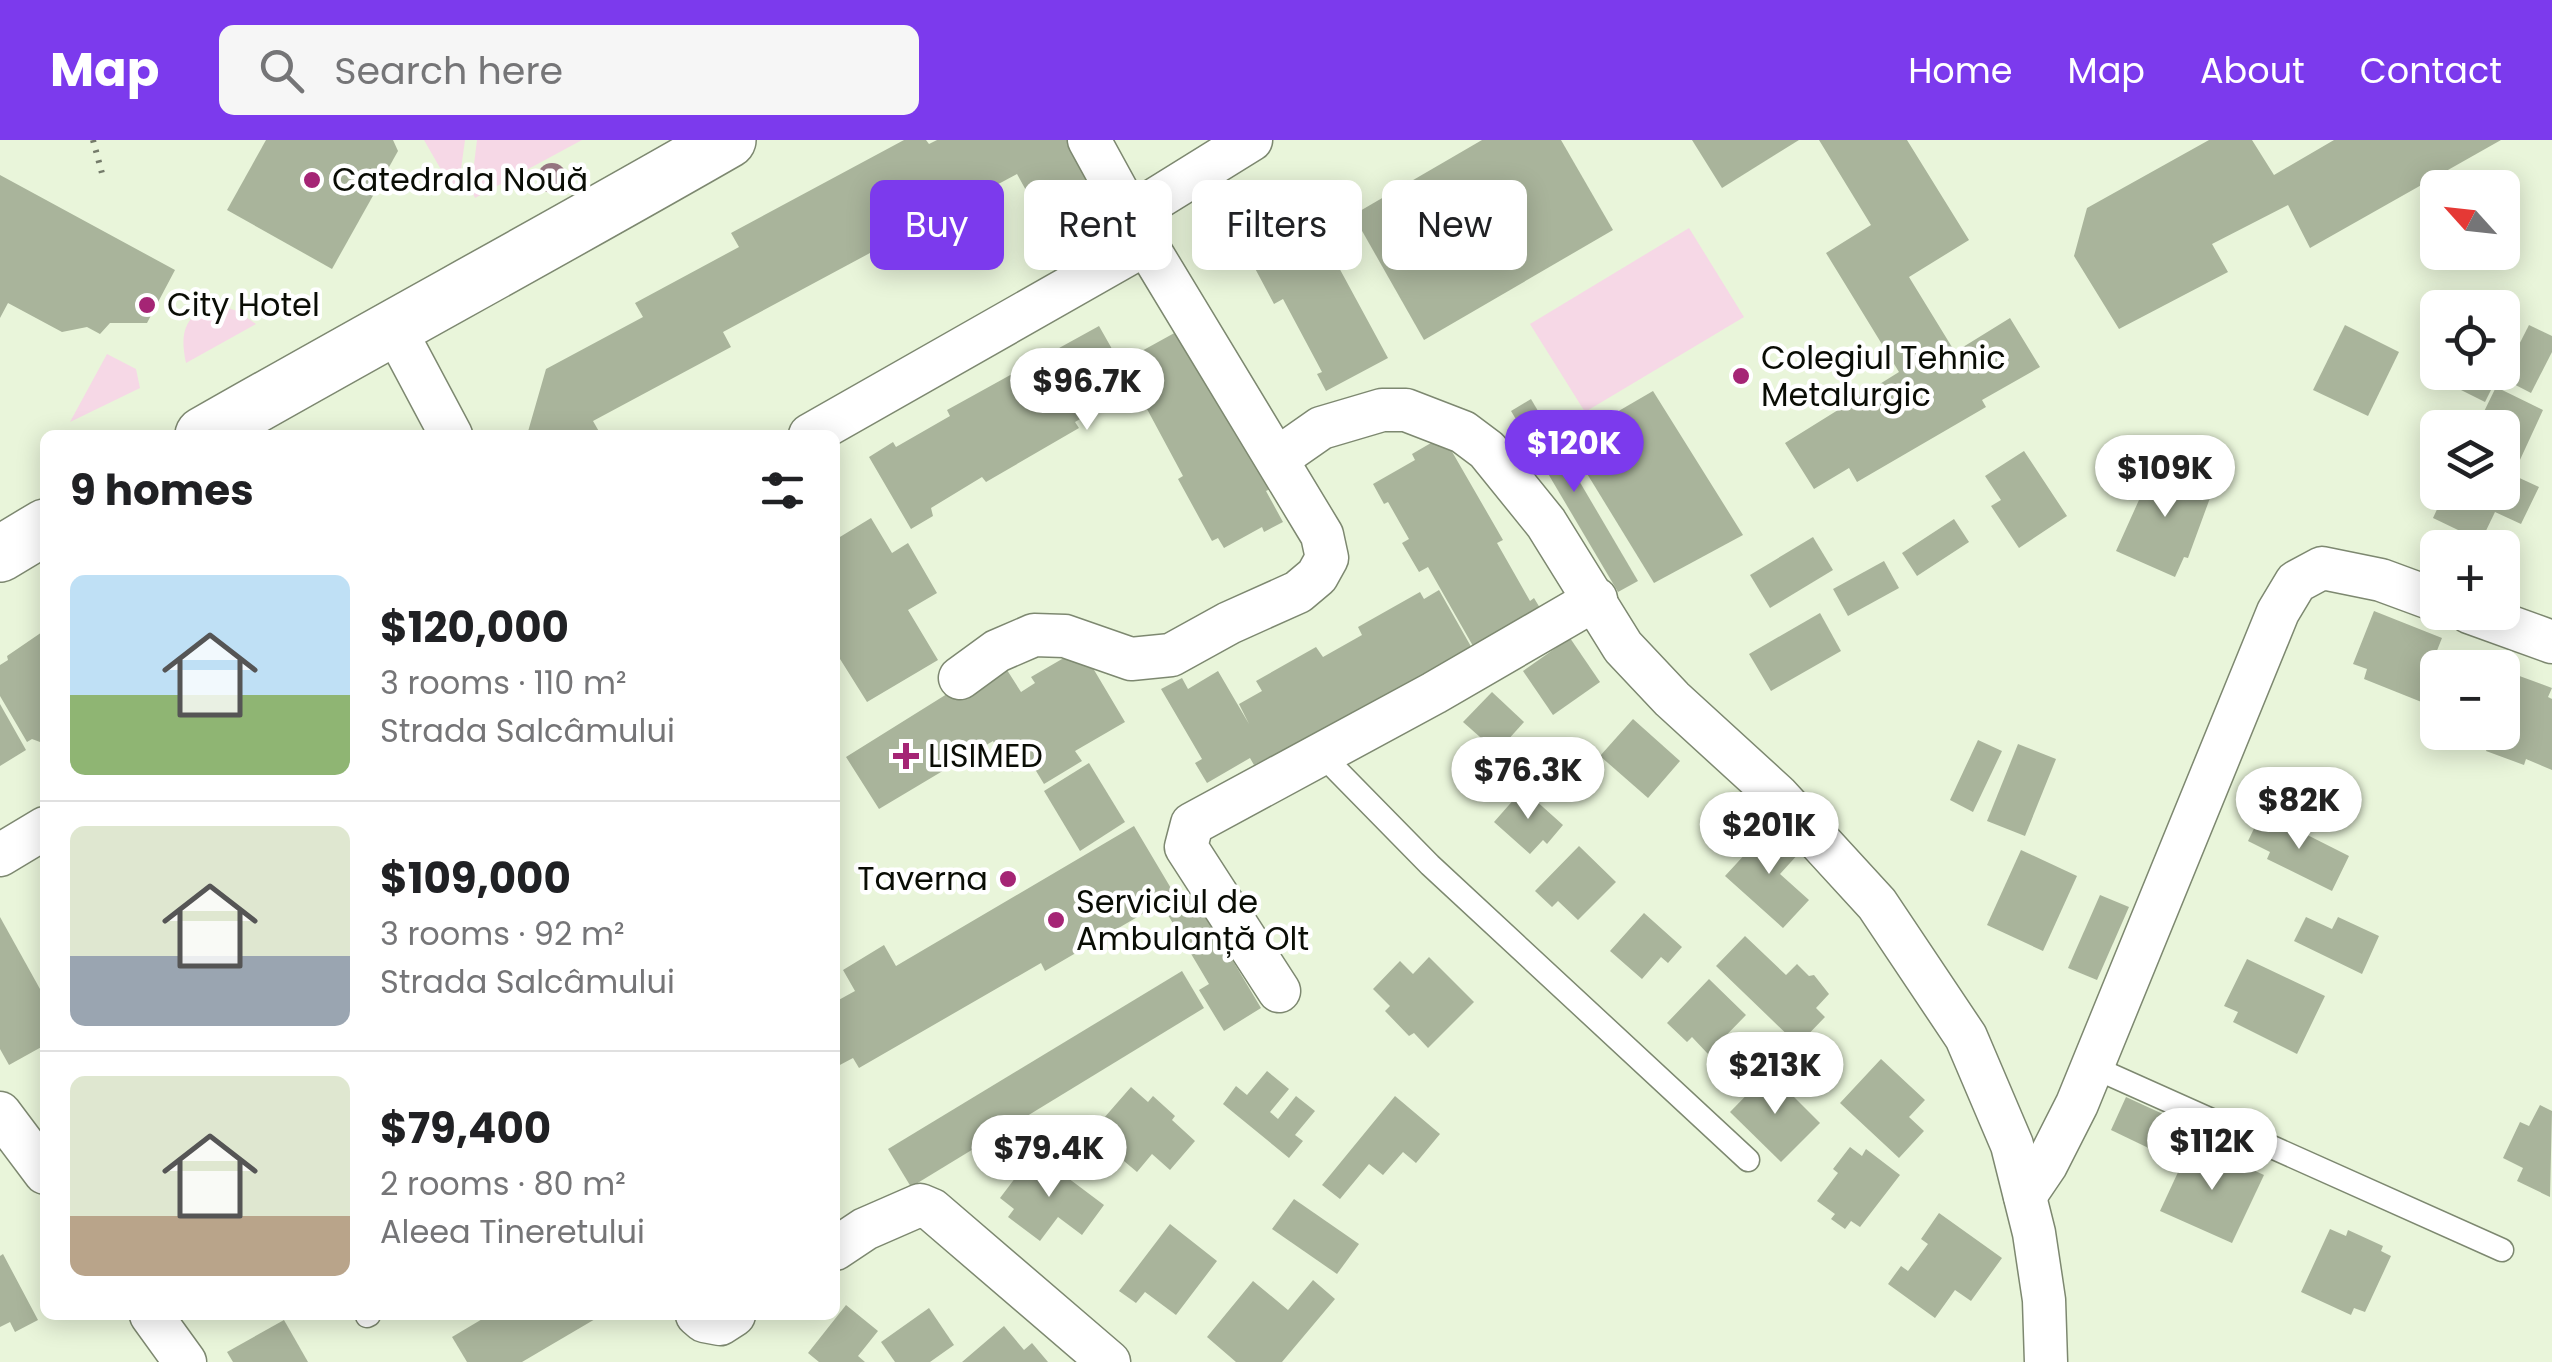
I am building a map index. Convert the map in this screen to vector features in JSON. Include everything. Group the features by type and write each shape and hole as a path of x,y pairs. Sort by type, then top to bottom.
{"main road":[{"path":"213,430 728,140"},
{"path":"0,554 40,531"}],"street":[{"path":"1090,140 1112,180"},
{"path":"1172,202 1251,140"},
{"path":"818,430 1073,270"},
{"path":"960,678 996,651 1034,635 1065,636 1131,659 1171,656 1229,623 1298,592 1316,576 1327,558 1322,535 1163,270"},
{"path":"393,326 447,430"},
{"path":"1278,458 1322,428 1382,410 1406,410 1463,432 1487,450 1546,522 1623,646 1672,699 1777,795 1877,904 1966,1037 2012,1145 2044,1300 2046,1362"},
{"path":"2025,1196 2046,1165 2092,1067 2278,612 2296,582 2322,568 2381,580 2420,594"},
{"path":"1279,991 1186,847 1192,824 1596,599"},
{"path":"2519,630 2552,642"},
{"path":"0,855 40,831"},
{"path":"0,1113 40,1156"},
{"path":"840,1246 865,1229 920,1205 932,1210 1109,1362"},
{"path":"154,1320 186,1362"},
{"path":"703,1320 720,1324 726,1320"}],"lane":[{"path":"1321,754 1430,865 1748,1160"},
{"path":"2092,1067 2502,1250"}],"path":[{"path":"93,140 104,177"}],"shaded area":[{"path":"424,140 465,140 455,194"},
{"path":"477,140 582,140 475,198 471,189"},
{"path":"1689,228 1744,317 1585,412 1530,324"},
{"path":"219,305 256,324 186,363 183,341 187,325 199,313"},
{"path":"107,354 136,369 140,388 70,422"}],"building":[{"name":"Catedrala Nouă","path":"266,140 393,140 398,151 332,269 227,210"},
{"path":"904,140 926,140 929,144 937,140 1067,140 1088,180 1024,180 1024,187 1017,174 1004,181 870,180 870,253 723,332 731,347 593,421 598,430 528,430 546,369 643,317 635,303 739,247 731,233"},
{"path":"1482,140 1561,140 1613,230 1424,340 1384,270 1527,270 1527,180 1413,180"},
{"path":"1692,140 1799,140 1722,188"},
{"path":"1819,140 1907,140 1969,240 1909,277 1955,352 2010,318 2040,367 1982,400 1986,407 1857,482 1849,468 1814,489 1785,443 1899,372 1826,253 1871,225"},
{"path":"2209,140 2252,140 2274,175 2334,140 2501,140 2448,170 2420,170 2420,186 2310,248 2288,205 2212,244 2228,272 2119,329 2074,256 2087,208"},
{"name":"City Hotel","path":"0,175 175,270 147,323 110,323 100,334 87,327 62,332 8,303 0,318"},
{"path":"1382,198 1382,266 1362,231 1362,210"},
{"path":"1256,270 1340,270 1388,358 1326,391 1317,374 1322,372 1283,299 1274,304"},
{"path":"2345,325 2399,352 2368,416 2313,390"},
{"path":"2529,325 2552,336 2552,352 2531,393 2520,387 2520,343"},
{"path":"1099,326 1120,363 1178,331 1237,437 1242,434 1272,488 1266,491 1283,522 1264,532 1262,527 1224,548 1218,538 1212,541 1140,396 1128,402 1123,394 1075,422 1079,428 986,482 982,477 931,508 933,516 911,529 869,457 893,442 896,447 950,416 947,410"},
{"path":"2461,390 2491,390 2485,402"},
{"path":"2495,390 2502,390 2543,410 2520,460 2520,410 2485,410"},
{"path":"1653,391 1743,535 1654,583 1567,441"},
{"path":"1531,399 1638,581 1618,592 1511,411"},
{"path":"1443,436 1503,540 1497,543 1530,601 1534,598 1540,608 1473,646 1428,567 1419,572 1402,543 1409,539 1373,484 1415,460 1412,454"},
{"path":"2024,451 2067,516 2019,548 1991,506 2001,500 1985,476"},
{"path":"2157,460 2202,480 2197,492 2210,498 2188,558 2184,557 2175,577 2116,551"},
{"path":"2520,478 2539,487 2521,524 2495,512 2486,530 2458,530 2433,518 2437,510 2520,510"},
{"path":"871,518 892,553 908,543 937,593 908,610 938,660 867,702 840,659 840,537"},
{"path":"1954,519 1969,542 1917,576 1902,553"},
{"path":"1813,537 1833,570 1770,608 1750,575"},
{"path":"1884,561 1899,588 1848,616 1833,589"},
{"path":"1439,590 1473,650 1271,761 1269,757 1254,765 1250,758 1207,783 1195,763 1202,759 1161,689 1182,678 1188,689 1218,671 1249,724 1239,704 1262,691 1256,681 1316,647 1323,657 1362,635 1358,627 1420,592 1424,599"},
{"path":"2374,611 2442,638 2437,650 2420,650 2420,701 2364,679 2367,669 2353,664"},
{"path":"1820,613 1841,651 1771,691 1749,654"},
{"path":"40,633 40,742 27,742 0,696 0,665 8,660 7,656"},
{"path":"1570,638 1600,682 1553,715 1523,671"},
{"path":"1081,648 1125,722 1075,751 1082,761 1044,784 1030,761 1012,772 993,741 879,809 846,757 979,674 1007,670 1021,692 1035,683 1031,677"},
{"path":"2520,676 2552,688 2548,697 2552,699 2552,770 2526,759 2524,765 2486,751 2520,750"},
{"path":"1492,692 1524,722 1497,752 1463,722"},
{"path":"0,704 26,750 0,766"},
{"path":"1633,719 1680,761 1648,798 1600,756"},
{"path":"1978,740 2002,751 1973,812 1950,800"},
{"path":"2018,744 2056,759 2025,836 1987,821"},
{"path":"1089,763 1125,822 1080,851 1044,791"},
{"path":"1523,789 1563,825 1547,844 1543,840 1530,854 1494,822"},
{"path":"2262,812 2349,856 2332,891 2267,859 2270,852 2248,841"},
{"path":"1134,826 1175,895 1045,971 1041,963 859,1068 853,1058 840,1065 840,999 855,991 843,970 884,945 896,966"},
{"path":"1771,826 1800,852 1780,874 1809,900 1783,928 1725,876"},
{"path":"1579,846 1616,882 1578,920 1558,901 1552,907 1535,891"},
{"path":"2021,850 2077,876 2043,951 1987,925"},
{"path":"1193,894 1261,1008 1224,1031 1199,990 1209,984 1165,910"},
{"path":"2100,895 2129,907 2097,980 2068,968"},
{"path":"1644,913 1682,947 1668,963 1661,957 1642,979 1610,951"},
{"path":"0,917 40,989 40,1048 9,1065 0,1049"},
{"path":"2306,917 2332,929 2338,917 2379,936 2362,974 2294,941"},
{"path":"1745,936 1786,975 1797,964 1809,976 1814,975 1829,994 1816,1008 1825,1017 1798,1045 1716,966"},
{"path":"1429,957 1474,1002 1428,1048 1414,1033 1409,1036 1385,1011 1390,1006 1373,989 1400,961 1413,974"},
{"path":"2247,959 2325,996 2297,1054 2233,1022 2238,1012 2224,1006"},
{"path":"1182,971 1204,1008 911,1187 888,1149"},
{"path":"1709,979 1746,1015 1708,1054 1692,1037 1687,1042 1667,1023"},
{"path":"1881,1059 1925,1100 1909,1117 1924,1131 1899,1158 1840,1103"},
{"path":"1267,1071 1289,1089 1270,1112 1278,1119 1296,1096 1315,1111 1295,1135 1303,1141 1289,1158 1223,1104 1236,1086 1247,1095"},
{"path":"1769,1072 1820,1123 1781,1162 1730,1112"},
{"path":"1131,1087 1148,1102 1153,1096 1195,1141 1170,1170 1152,1154 1137,1172 1105,1145 1110,1138 1097,1126"},
{"path":"1395,1096 1440,1134 1416,1163 1403,1152 1383,1175 1369,1164 1340,1199 1322,1185"},
{"path":"2126,1097 2176,1120 2161,1154 2111,1130"},
{"path":"2540,1105 2552,1111 2550,1197 2517,1181 2523,1168 2503,1158 2520,1122 2529,1126"},
{"path":"2192,1142 2264,1175 2232,1243 2160,1211"},
{"path":"1850,1147 1862,1156 1866,1149 1900,1175 1860,1227 1851,1221 1845,1229 1831,1219 1835,1214 1817,1201 1838,1173 1833,1169"},
{"path":"1031,1157 1044,1167 1048,1163 1104,1205 1082,1235 1058,1217 1040,1241 1008,1217 1014,1209 1000,1198"},
{"path":"1294,1199 1359,1244 1337,1274 1272,1229"},
{"path":"1939,1213 2002,1258 1971,1301 1955,1290 1935,1318 1888,1284 1901,1266 1908,1271 1928,1244 1921,1239"},
{"path":"1170,1224 1217,1261 1176,1315 1145,1292 1136,1303 1119,1291"},
{"path":"2330,1229 2346,1236 2348,1230 2383,1246 2381,1251 2391,1256 2365,1312 2354,1308 2351,1315 2301,1292"},
{"path":"3,1254 38,1320 15,1332 10,1322 0,1327"},
{"path":"1313,1280 1335,1299 1282,1362 1236,1362 1207,1337 1253,1281 1288,1310"},
{"path":"846,1305 878,1331 858,1356 865,1362 819,1362 808,1353 834,1320 840,1320"},
{"path":"929,1308 954,1345 930,1362 895,1362 881,1342"},
{"path":"284,1320 308,1362 233,1362 227,1352"},
{"path":"481,1320 593,1320 522,1362 467,1362 452,1337"},
{"path":"1004,1326 1024,1350 1032,1343 1048,1362 962,1362"}],"place":[{"name":"Catedrala Nouă","path":"312,180"},
{"name":"City Hotel","path":"147,305"},
{"name":"Colegiul Tehnic Metalurgic","path":"1741,376"},
{"name":"LISIMED","path":"906,756"},
{"name":"Taverna","path":"1008,879"},
{"name":"Serviciul de Ambulanță Olt","path":"1056,920"}]}
